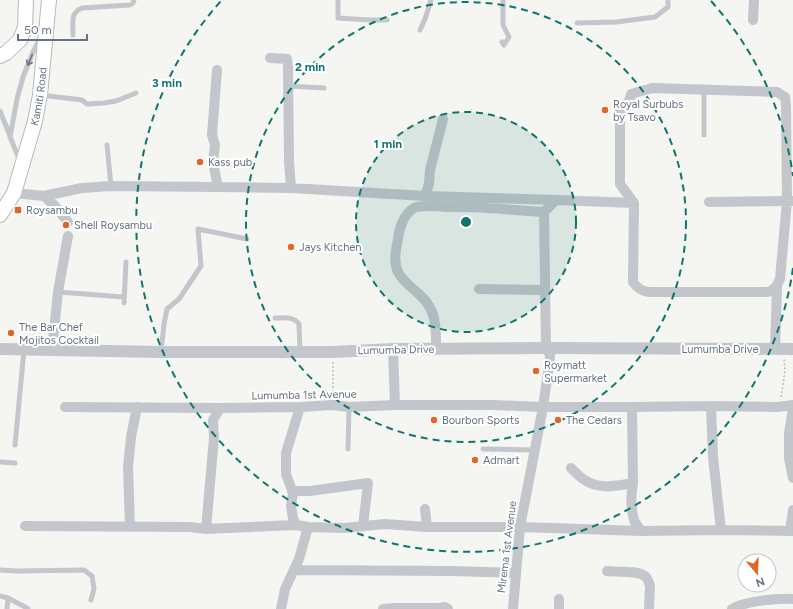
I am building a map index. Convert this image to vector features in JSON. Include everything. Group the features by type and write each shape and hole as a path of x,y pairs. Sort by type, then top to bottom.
{"main road":[{"path":"0,56 6,53 20,40 25,27 26,0"},
{"name":"Kamiti Road","path":"0,215 14,193 35,121 40,95 49,0"}],"street":[{"path":"753,20 754,0"},
{"path":"270,58 287,59 291,188"},
{"path":"217,70 212,135 215,145 213,162 218,186"},
{"path":"777,287 768,292 644,292 637,288 633,282 634,203 620,184 620,111 629,102 627,93 652,88 674,90 777,92 784,97 786,106 790,201 780,280 777,287 784,349"},
{"path":"425,196 443,119"},
{"path":"14,193 44,196 82,188 111,186 218,186 291,188 425,196 634,203"},
{"path":"44,196 55,206 68,222"},
{"path":"436,349 435,321 432,311 421,296 398,273 395,263 398,237 403,220 407,214 415,208 425,206 544,212 556,200"},
{"path":"708,202 790,201"},
{"name":"Mirema 1st Avenue","path":"512,609 520,527 543,407 550,358 546,348 544,212"},
{"path":"52,350 58,292 68,236"},
{"path":"479,289 545,290"},
{"name":"Lumumba Drive","path":"0,349 161,352 333,352 393,349 784,349"},
{"path":"393,349 395,404"},
{"name":"Lumumba 1st Avenue","path":"65,407 220,408 332,405 349,407 395,404 543,407 793,405"},
{"path":"711,406 713,457 720,530"},
{"path":"130,527 128,467 131,437 137,407"},
{"path":"296,526 291,506 293,493 288,483 286,474 286,454 300,407"},
{"path":"632,407 633,483 631,491 634,521 642,531"},
{"path":"206,529 214,438 213,420 220,408"},
{"path":"793,409 789,433 789,459 793,478"},
{"path":"571,468 590,483 598,486 616,486 633,483"},
{"path":"292,491 310,491 368,483 363,526"},
{"path":"425,509 427,526"},
{"path":"25,526 190,527 206,529 296,526 344,528 385,524 642,531 791,531 793,510"},
{"path":"280,609 285,589 299,560 308,527"},
{"path":"294,570 515,573"},
{"path":"607,571 639,573 646,576 650,586 649,609"},
{"path":"732,609 739,605 772,600 793,599"},
{"path":"384,609 446,607 448,609"}],"lane":[{"path":"73,34 73,16 78,10 82,8 130,5 134,0"},
{"path":"338,0 338,18 387,20"},
{"path":"420,30 431,0"},
{"path":"502,42 504,44 509,37 503,25 503,0"},
{"path":"577,23 616,22 655,17 668,7 668,0"},
{"name":"Kamiti Road","path":"10,137 17,99 23,77 32,52 47,25"},
{"path":"289,86 324,88"},
{"path":"704,90 704,135"},
{"path":"40,95 82,100 88,104 110,102 136,93"},
{"path":"0,111 22,167"},
{"path":"107,145 111,186"},
{"path":"161,352 167,309 179,299 201,266 198,229 248,239"},
{"path":"124,303 126,262"},
{"path":"58,292 124,297"},
{"path":"275,318 294,319 297,321 299,324 300,352"},
{"path":"15,445 24,350"},
{"path":"348,449 349,407"},
{"path":"483,449 535,450"},
{"path":"0,462 14,463"},
{"path":"0,570 84,570 92,576 94,589 92,600"},
{"path":"0,596 8,598 28,609"},
{"path":"7,609 8,598"}],"path":[{"path":"778,406 782,390 784,349"},
{"path":"332,405 333,352"}],"place":[{"name":"Royal Surbubs by Tsavo","path":"605,110"},
{"name":"Kass pub","path":"200,162"},
{"name":"Roysambu","path":"18,210"},
{"name":"Shell Roysambu","path":"66,225"},
{"name":"Jays Kitchen","path":"291,247"},
{"name":"The Bar Chef Mojitos Cocktail","path":"11,333"},
{"name":"Roymatt Supermarket","path":"536,371"},
{"name":"Bourbon Sports","path":"434,420"},
{"name":"The Cedars","path":"558,420"},
{"name":"Admart","path":"475,460"}]}
